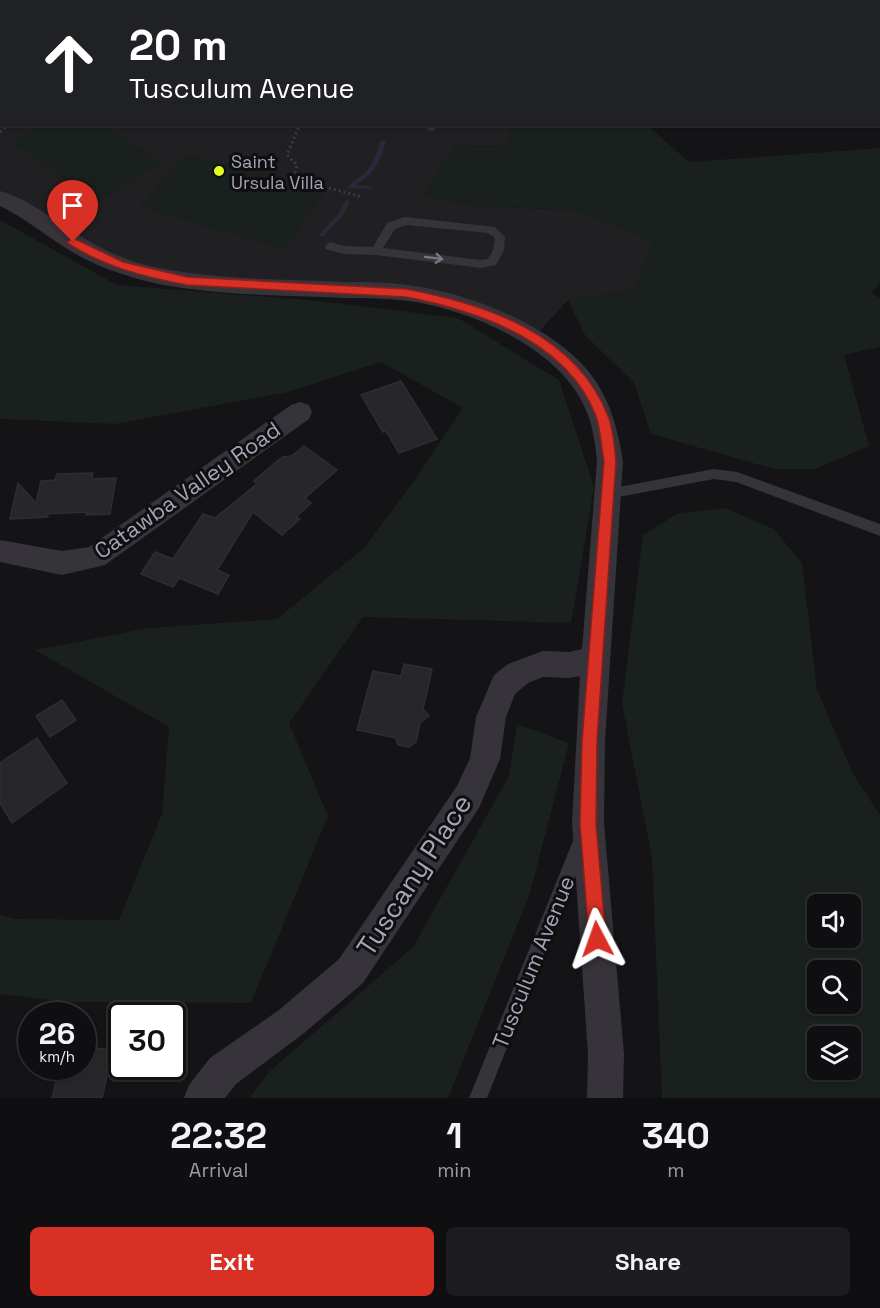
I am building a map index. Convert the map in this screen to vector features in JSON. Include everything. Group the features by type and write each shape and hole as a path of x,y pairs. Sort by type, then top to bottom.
{"street":[{"name":"Tusculum Avenue","path":"0,198 90,252 119,265 152,274 206,283 406,293 445,301 508,324 534,337 557,353 576,372 592,394 603,418 609,444 608,494 590,741 588,824"},
{"name":"Catawba Valley Road","path":"0,551 62,563 95,557 300,412"},
{"name":"Tuscany Place","path":"202,1098 224,1071 291,1022 351,971 468,797 485,759 491,717 504,686 518,673 543,664 569,665 595,659"},
{"path":"588,824 606,1054 605,1098"}],"lane":[{"path":"330,246 344,250 376,251 488,264 497,255 501,242 500,237 491,230 405,221 391,226 376,251"},
{"path":"608,494 714,474 737,477 880,530"},
{"name":"Tusculum Avenue","path":"478,1098 588,824"}],"path":[{"path":"295,173 297,165 287,155 299,126"},
{"path":"329,188 362,197"}],"shaded area":[{"name":"Saint Ursula Villa","path":"0,126 513,126 507,146 454,147 424,195 478,206 577,210 655,242 633,290 568,300 534,337 435,298 152,274 0,198"},
{"path":"43,126 107,126 162,162 98,202 13,143"},
{"path":"513,126 648,126 689,162 880,148 880,283 871,292 880,298 880,347 844,355 869,446 815,469 774,469 651,434 634,383 585,335 568,300 633,290 654,242 577,210 478,206 424,195 454,147 506,146"},
{"path":"186,154 325,192 284,249 140,207"},
{"path":"0,220 117,285 320,301 458,318 559,380 594,487 571,623 363,617 289,723 328,816 251,1003 66,1002 0,994 0,915 16,919 119,920 162,814 169,727 35,650 149,628 277,619 365,547 463,408 381,362 288,392 115,424 0,419"},
{"path":"725,508 774,529 802,563 817,689 853,774 880,815 880,1098 662,1098 652,858 622,704 643,535 679,513"},
{"path":"517,724 569,743 530,893 448,1098 249,1098 270,1071 413,947 509,776"}],"building":[{"path":"401,381 437,439 399,453 386,431 383,432 361,395"},
{"path":"304,446 337,470 305,498 311,503 296,517 300,519 282,535 253,512 217,570 229,575 218,594 179,578 173,587 141,574 155,552 173,559 203,514 215,518 257,484 254,481 277,461 283,457 292,456"},
{"path":"93,473 92,479 116,478 110,514 86,515 87,512 45,514 48,517 10,519 18,483 36,503 41,481 55,480 57,474"},
{"path":"404,664 432,669 423,709 429,716 420,723 416,742 409,747 398,745 396,738 357,730 373,671 401,676"},
{"path":"62,700 76,720 50,737 36,716"},
{"path":"37,738 67,783 12,823 0,803 0,763"},
{"path":"96,1048 108,1050 108,1072 102,1098 52,1098 56,1080 96,1080"}],"waterway":[{"path":"370,188 351,187 373,167 383,142"},
{"path":"322,235 341,214 347,202"}],"place":[{"name":"Saint Ursula Villa","path":"219,171"}],"route":[{"path":"73,242 119,265 187,281 406,293 435,298 508,324 534,337 557,353 576,372 592,394 603,418 610,461 590,741 588,824 597,939"}]}
